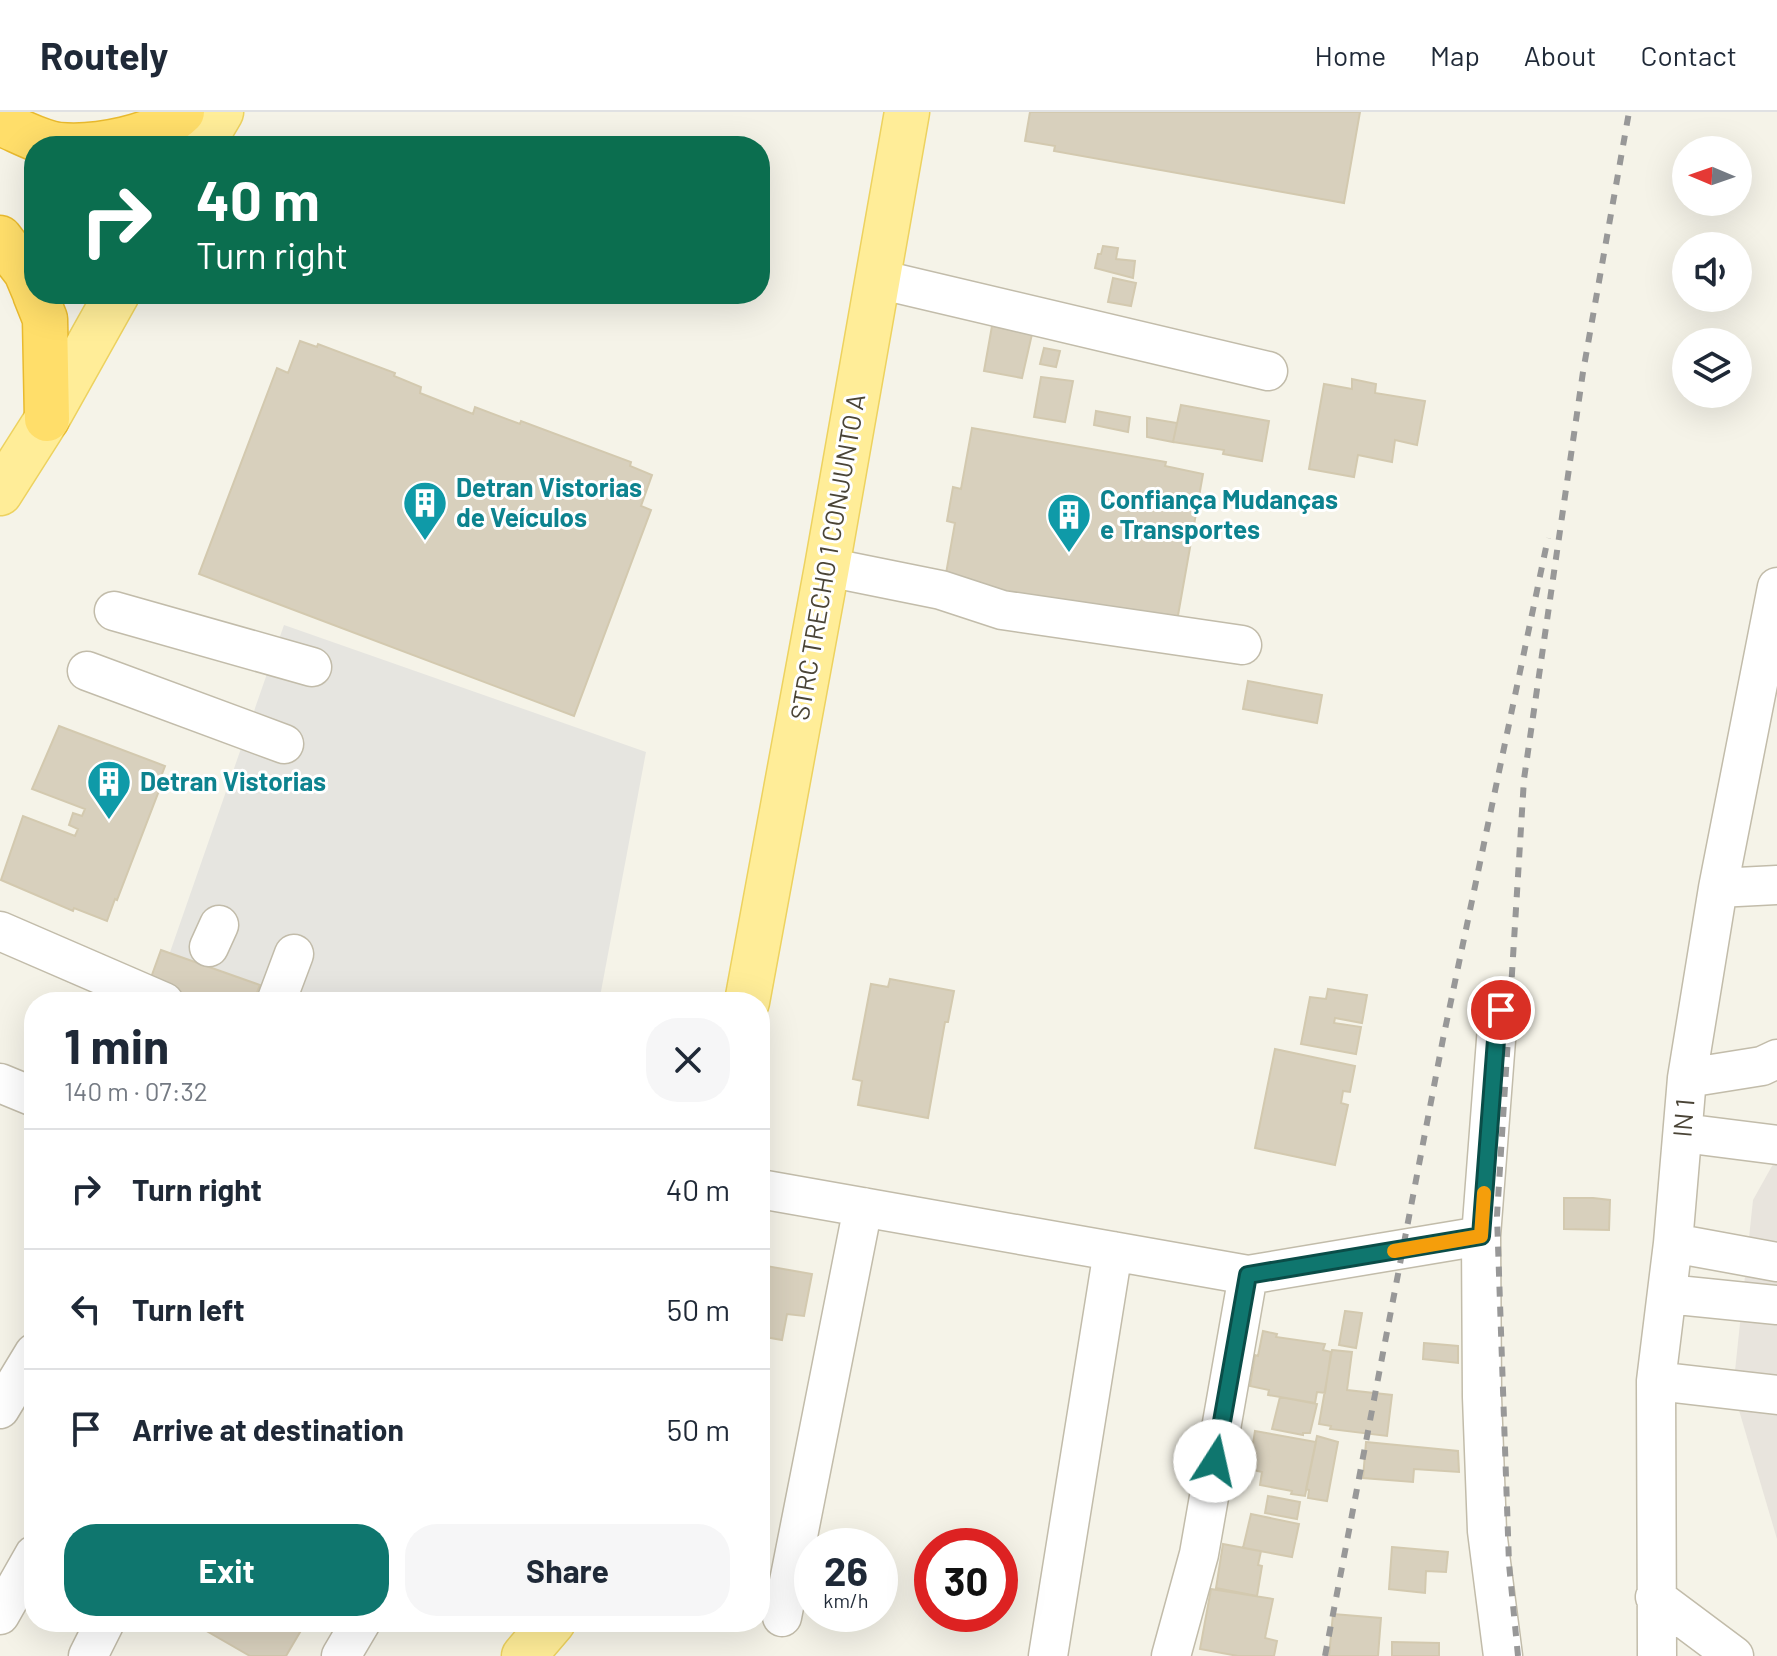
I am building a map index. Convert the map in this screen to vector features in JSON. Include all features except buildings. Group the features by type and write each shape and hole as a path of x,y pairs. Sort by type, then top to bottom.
{"highway":[{"path":"136,136 175,119 182,112"},
{"path":"0,123 34,136"},
{"path":"0,238 24,269"},
{"path":"39,304 45,319 47,419"}],"main road":[{"path":"207,136 221,112"},
{"name":"STRC TRECHO 1 CONJUNTO A","path":"749,992 907,112"},
{"path":"0,493 47,419 111,304"},
{"path":"524,1656 544,1632"}],"street":[{"path":"878,279 1268,371"},
{"path":"827,567 941,590 1002,610 1242,645"},
{"name":"IN 1","path":"1657,1656 1656,1381 1673,1243 1687,1078 1718,888 1777,587"},
{"path":"114,611 312,667"},
{"path":"87,671 284,744"},
{"path":"1718,888 1777,885"},
{"path":"0,931 141,992"},
{"path":"280,992 294,954"},
{"path":"1501,1010 1497,1027 1481,1236 1487,1531 1503,1656"},
{"path":"1687,1078 1762,1066 1777,1059"},
{"path":"0,1083 24,1093"},
{"path":"1683,1133 1777,1145"},
{"path":"770,1191 1248,1275 1481,1236"},
{"path":"782,1617 863,1207"},
{"path":"1673,1243 1777,1262"},
{"path":"1048,1656 1113,1251"},
{"path":"1171,1656 1199,1554 1248,1275"},
{"path":"1667,1294 1777,1305"},
{"path":"0,1409 24,1369"},
{"path":"1656,1381 1777,1395"},
{"path":"0,1615 24,1573"},
{"path":"1655,1597 1734,1656"},
{"path":"88,1656 100,1632"},
{"path":"341,1656 355,1632"}],"shaded area":[{"path":"284,625 646,752 601,992 261,992 168,958"},
{"path":"1777,1157 1777,1539 1733,1390 1753,1200"}],"railway":[{"path":"1518,1656 1509,1564 1497,1216 1524,779 1583,372 1629,112"},
{"path":"1325,1656 1443,1039 1548,538"}],"slow traffic":[{"path":"1394,1251 1481,1236 1484,1193"}],"place":[{"name":"Detran Vistorias de Veículos","path":"425,542"},
{"name":"Confiança Mudanças e Transportes","path":"1069,554"},
{"name":"Detran Vistorias","path":"109,821"}],"route":[{"path":"1215,1461 1248,1275 1481,1236 1497,1027 1501,1010"}]}
